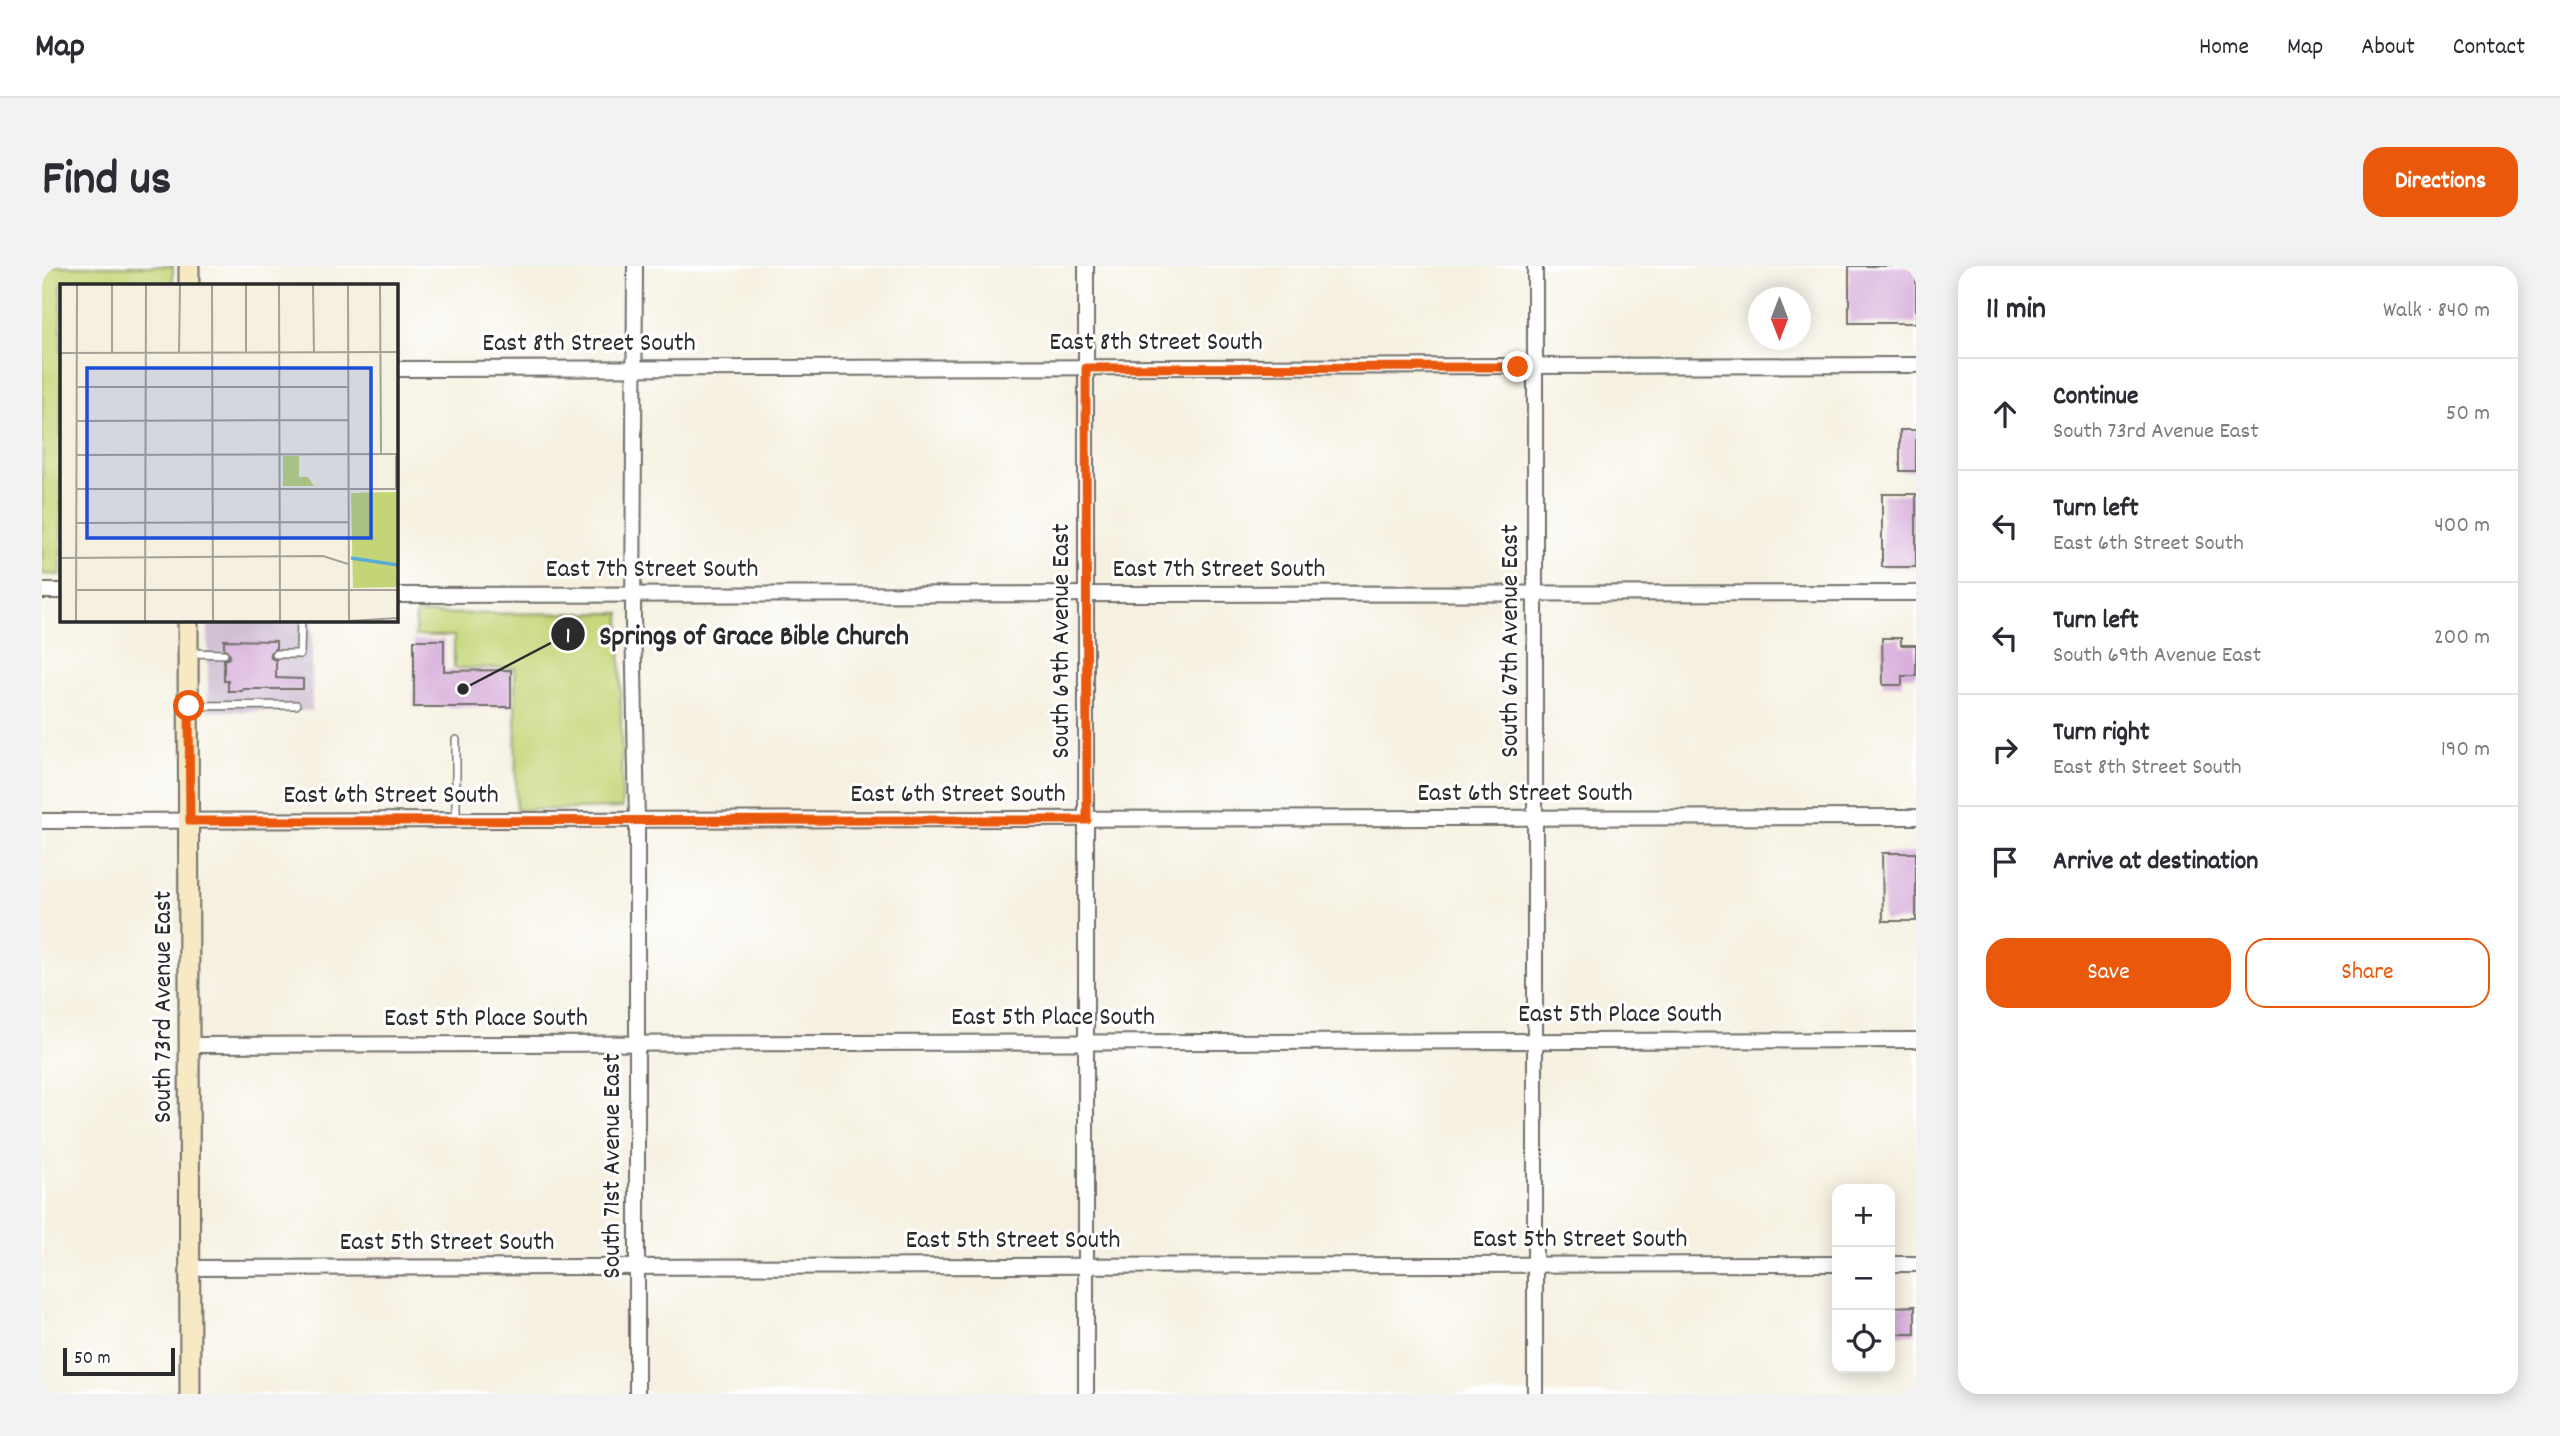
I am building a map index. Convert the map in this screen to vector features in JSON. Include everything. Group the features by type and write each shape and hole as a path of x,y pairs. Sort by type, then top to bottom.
{"street":[{"path":"189,266 189,284"},
{"name":"South 71st Avenue East","path":"635,266 637,1394"},
{"name":"South 69th Avenue East","path":"1086,266 1086,1394"},
{"name":"South 67th Avenue East","path":"1535,266 1535,1394"},
{"name":"East 8th Street South","path":"397,369 1916,365"},
{"path":"42,591 60,591"},
{"name":"East 7th Street South","path":"397,595 1916,593"},
{"name":"South 73rd Avenue East","path":"188,621 190,1394"},
{"name":"East 6th Street South","path":"42,821 1916,817"},
{"name":"East 5th Place South","path":"191,1045 1916,1040"},
{"name":"East 5th Street South","path":"190,1268 1832,1264"},
{"path":"1895,1264 1916,1264"}],"lane":[{"path":"276,654 300,654 301,621"},
{"path":"188,653 224,654"},
{"path":"189,706 296,705"},
{"path":"456,740 457,821"}],"shaded area":[{"path":"208,621 312,621 312,711 208,711"}],"green space":[{"path":"42,266 173,266 173,284 60,284 60,575 42,574"},
{"path":"620,613 622,808 516,810 515,668 454,668 454,636 415,636 416,614"}],"building":[{"path":"1849,266 1916,266 1916,323 1849,323"},
{"path":"1900,430 1916,430 1916,471 1900,471"},
{"path":"1882,494 1916,494 1916,567 1882,567"},
{"path":"1882,638 1901,638 1901,645 1916,645 1916,676 1902,676 1902,685 1883,685"},
{"path":"224,640 276,641 276,648 270,653 271,658 276,660 276,678 303,679 303,689 228,691 228,681 224,681 224,660 229,658 230,654 224,648"},
{"path":"414,640 444,640 444,671 511,670 511,707 414,707"},
{"path":"1882,853 1916,853 1916,921 1883,921"},
{"path":"1915,1306 1915,1334 1895,1334 1895,1307"}],"place":[{"name":"Springs of Grace Bible Church","path":"463,689"}],"route":[{"path":"189,706 190,821 1087,820 1086,368 1518,367"}]}
